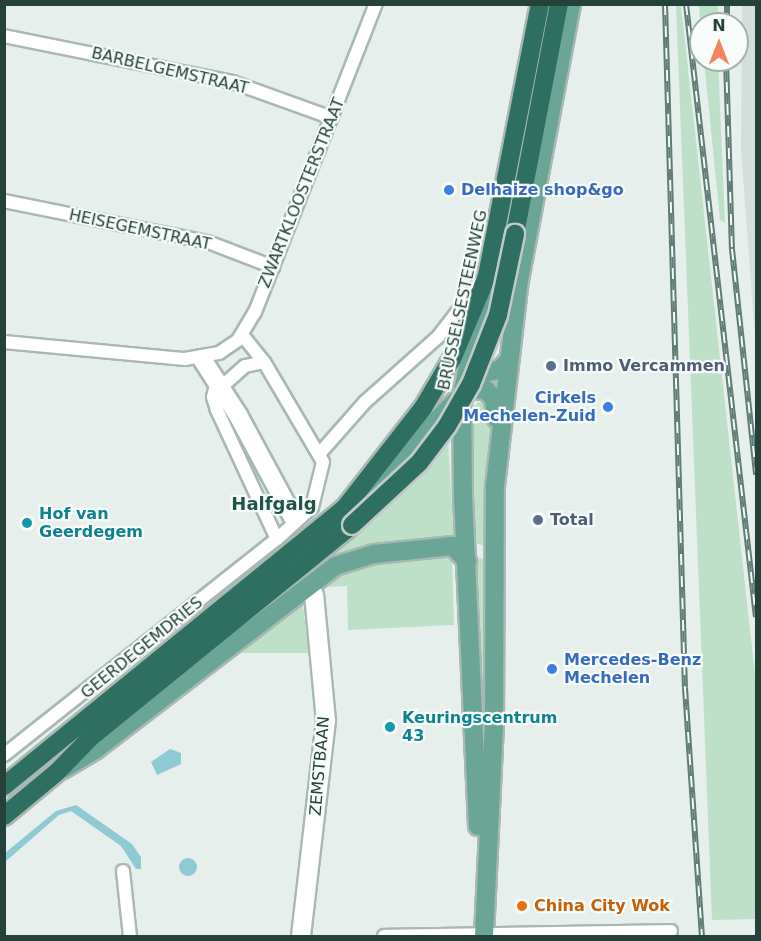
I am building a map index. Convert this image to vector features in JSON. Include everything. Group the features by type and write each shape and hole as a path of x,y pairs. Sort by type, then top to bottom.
{"highway":[{"name":"BRUSSELSESTEENWEG","path":"487,276 540,4"},
{"path":"4,786 419,463 471,384 498,315 559,4"},
{"path":"4,816 57,773 91,737 348,517 439,384 487,276"}],"main road":[{"name":"BRUSSELSESTEENWEG","path":"484,935 484,749 495,486 509,360 533,200 571,4"},
{"name":"BRUSSELSESTEENWEG","path":"484,749 467,561 462,394 487,276"},
{"path":"471,351 476,366 487,372 500,370 509,360"},
{"path":"348,517 372,487 462,394 478,388 495,399 495,486"},
{"path":"57,773 96,749 335,566 374,554 453,546 467,561"}],"street":[{"name":"ZWARTKLOOSTERSTRAAT","path":"207,357 242,335 273,267 376,4"},
{"name":"BARBELGEMSTRAAT","path":"4,36 232,82 332,118"},
{"name":"HEISEGEMSTRAAT","path":"4,201 208,242 273,267"},
{"path":"242,335 264,362 320,453 365,402 438,337 470,291 487,276"},
{"path":"4,342 207,357 293,517"},
{"path":"264,362 245,366 221,383 213,397 277,539"},
{"name":"GEERDEGEMDRIES","path":"4,755 307,514 316,500 323,471 320,453"},
{"name":"ZEMSTBAAN","path":"301,936 326,721 314,595"},
{"path":"123,871 130,936"},
{"path":"384,936 654,934 671,931"}],"shaded area":[{"path":"742,5 756,5 756,351 741,149 742,72 749,72 749,12 742,12"}],"green space":[{"path":"676,5 681,5 756,684 756,919 712,920"},
{"path":"699,5 718,5 718,12 699,12"},
{"path":"705,72 719,72 725,223 720,220"},
{"path":"478,402 486,404 491,416 486,547 476,543 472,533 471,410"},
{"path":"448,440 454,539 398,546 366,544 317,565 407,487"},
{"path":"444,551 452,556 454,625 348,630 347,586 325,587 323,580 358,564"},
{"path":"473,555 490,562 486,736 482,739"},
{"path":"302,598 309,653 234,653"}],"water":[{"path":"170,749 181,753 181,764 157,775 151,762"},
{"path":"76,805 132,844 141,857 141,869 136,869 121,846 71,811 59,815 5,862 5,853 56,811"},
{"path":"188,858 194,861 197,867 194,873 188,876 182,873 179,867 182,861"}],"tunnel":[{"path":"293,517 314,595"}],"railway":[{"path":"665,4 685,688 702,936"},
{"path":"686,4 756,617"},
{"path":"727,4 727,12"},
{"path":"726,72 732,249 756,475"}],"place":[{"name":"Delhaize shop&go","path":"449,190"},
{"name":"Immo Vercammen","path":"551,366"},
{"name":"Cirkels Mechelen-Zuid","path":"608,407"},
{"name":"Total","path":"538,520"},
{"name":"Hof van Geerdegem","path":"27,523"},
{"name":"Mercedes-Benz Mechelen","path":"552,669"},
{"name":"Keuringscentrum 43","path":"390,727"},
{"name":"China City Wok","path":"522,906"}],"district":[{"name":"Halfgalg","path":"274,504"}]}
